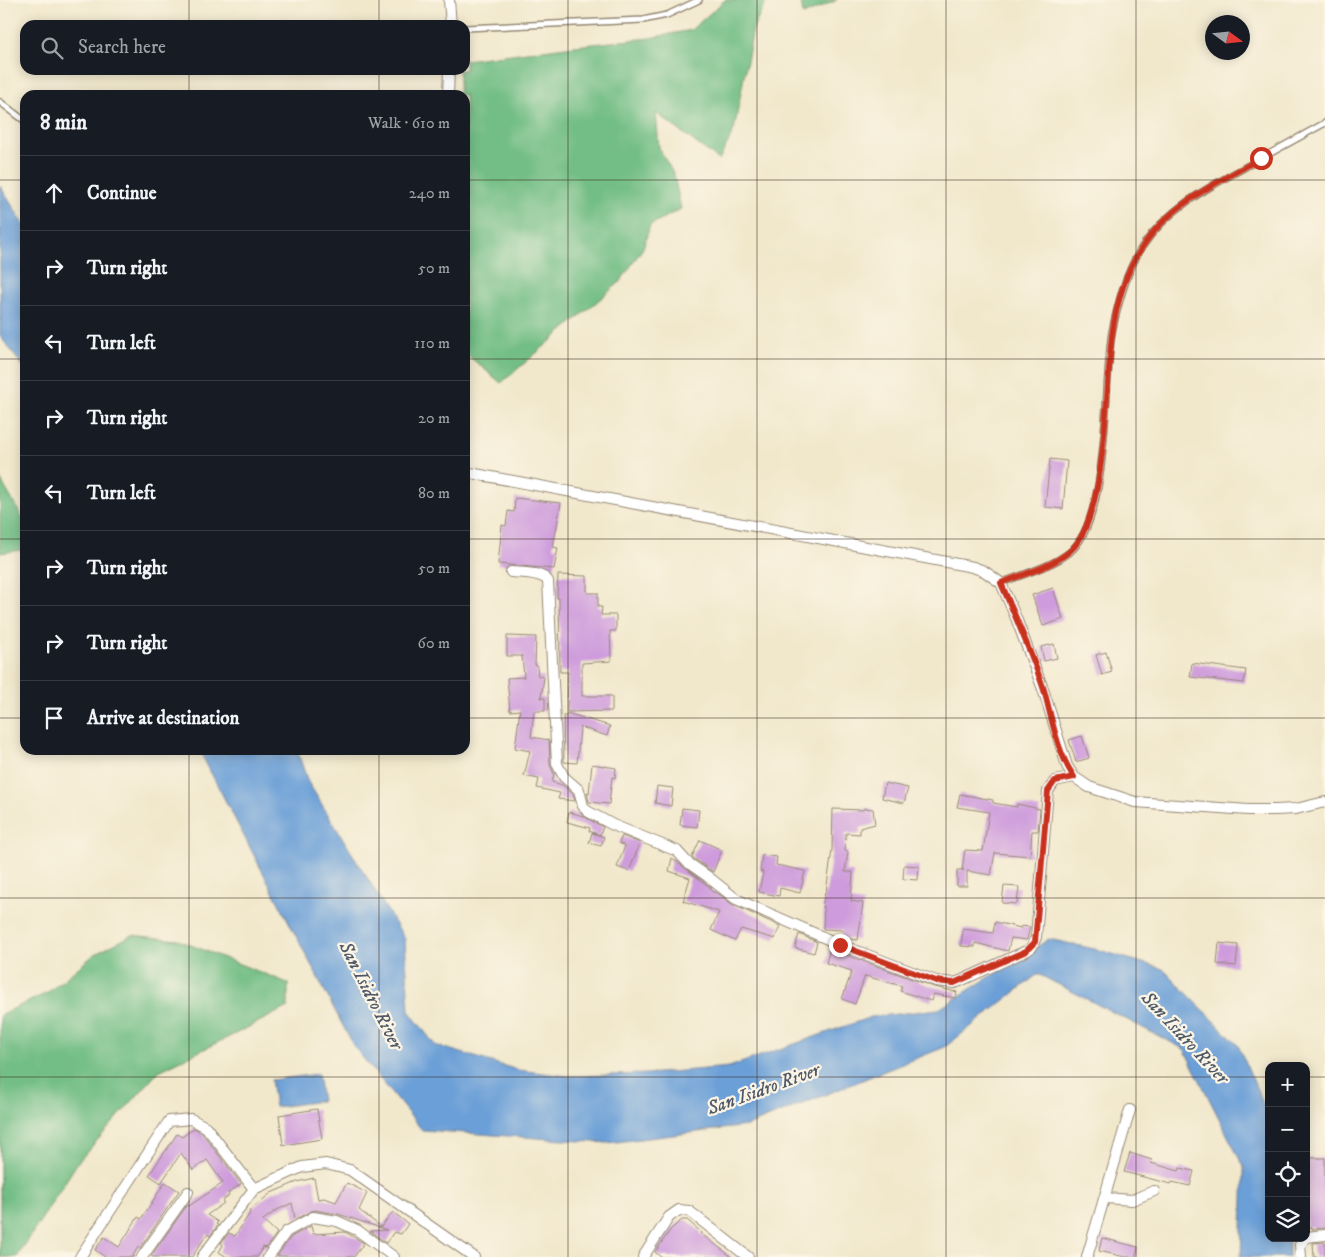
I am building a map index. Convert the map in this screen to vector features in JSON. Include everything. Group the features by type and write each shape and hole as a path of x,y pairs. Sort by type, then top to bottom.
{"street":[{"path":"449,0 451,20"},
{"path":"448,90 449,75"},
{"path":"470,473 973,567 984,571 1001,583 1043,688 1062,754 1074,777 1089,787 1135,802 1266,810 1296,809 1325,802"},
{"path":"511,572 540,575 548,581 557,764 564,777 579,790 583,806 587,811 613,825 677,851 687,862 736,899 840,945 936,981 954,983 960,981 1032,947 1036,936 1048,791 1055,781 1074,777"},
{"path":"1087,1257 1130,1110"},
{"path":"80,1257 169,1121 190,1119 206,1127 254,1189"},
{"path":"202,1257 254,1189 302,1167 326,1164 350,1170 474,1257"},
{"path":"1105,1198 1126,1201 1154,1191"},
{"path":"142,1257 188,1192"},
{"path":"644,1257 669,1218 679,1210 689,1211 748,1257"},
{"path":"268,1257 286,1232 312,1217 337,1221 357,1230 394,1257"},
{"path":"1310,1238 1325,1236"},
{"path":"1301,1257 1300,1245 1303,1242"}],"lane":[{"path":"470,28 643,20 667,15 699,0"},
{"path":"0,102 20,117"},
{"path":"1001,583 1056,561 1070,551 1082,537 1095,500 1100,468 1112,334 1124,285 1141,249 1160,226 1189,200 1325,122"}],"green space":[{"path":"725,0 767,0 753,29 734,130 719,160 656,113 659,148 674,175 681,209 650,225 643,248 620,282 501,383 470,357 470,90 459,90 459,75 470,75 470,59 650,38 691,30"},
{"path":"801,0 837,0 803,15"},
{"path":"0,479 20,513 20,550 0,553"},
{"path":"132,935 178,940 288,983 288,1007 159,1071 78,1162 17,1257 0,1257 0,1015 47,993 95,954"}],"water":[{"path":"0,186 20,218 20,362 0,336"},
{"name":"San Isidro River","path":"202,755 299,755 308,782 405,939 409,1011 435,1045 518,1070 568,1076 646,1074 729,1067 871,1017 939,1009 1049,939 1099,950 1163,969 1238,1045 1265,1108 1265,1242 1289,1242 1289,1257 1241,1257 1244,1168 1184,1049 1038,974 945,1047 747,1126 608,1143 422,1130 354,1047"},
{"path":"318,1074 322,1101 275,1107 271,1080"}],"building":[{"path":"1050,459 1067,461 1063,509 1045,507"},
{"path":"515,498 561,503 553,547 558,548 554,569 498,564 502,525 506,526 508,511 514,512"},
{"path":"558,575 587,576 587,593 598,593 598,607 602,607 601,615 616,615 616,631 610,631 611,661 582,663 582,696 612,696 612,711 567,712 568,672 560,672"},
{"path":"1053,588 1063,619 1043,626 1032,595"},
{"path":"507,636 536,637 535,665 537,665 538,676 544,677 541,698 545,698 545,711 534,711 531,737 549,740 550,765 554,774 552,782 562,785 573,794 575,801 558,799 560,793 537,788 539,779 524,776 530,751 515,748 520,710 510,711 507,678 524,677 522,656 507,656"},
{"path":"1054,644 1057,658 1044,661 1041,647"},
{"path":"1106,652 1112,672 1102,675 1096,655"},
{"path":"1192,663 1246,670 1244,683 1190,677"},
{"path":"567,713 610,726 607,736 580,727 577,763 564,762 563,716 567,716"},
{"path":"1082,736 1089,758 1076,762 1069,740"},
{"path":"592,764 616,768 615,778 612,777 609,804 589,802 587,792 589,793"},
{"path":"885,783 908,788 904,803 882,798"},
{"path":"657,786 673,788 671,806 655,803"},
{"path":"960,794 993,800 993,803 1017,807 1017,804 1040,809 1038,831 1032,831 1030,856 995,853 991,875 967,871 967,886 957,886 957,870 962,870 965,850 983,851 989,812 957,807"},
{"path":"682,808 699,810 697,827 680,825"},
{"path":"864,808 873,809 875,824 860,828 860,834 846,833 845,851 848,852 845,872 853,872 851,901 863,903 858,940 842,938 843,930 823,929 824,908 822,908 832,850 833,809 863,810"},
{"path":"569,812 583,816 603,827 600,835 589,831 590,828 567,822"},
{"path":"592,833 604,837 601,846 589,843"},
{"path":"622,836 640,843 629,871 617,867 625,846 619,843"},
{"path":"700,840 722,850 713,872 692,857"},
{"path":"762,855 777,857 776,865 805,871 800,893 780,888 779,896 759,892 763,872 760,871"},
{"path":"672,858 711,888 711,891 719,894 733,905 780,926 775,939 741,929 735,941 711,930 719,912 683,901 690,878 669,871"},
{"path":"904,865 919,866 918,880 903,879"},
{"path":"1004,886 1019,887 1017,904 1002,903"},
{"path":"995,922 1021,928 1021,926 1030,927 1027,940 1011,938 1008,951 975,943 975,947 961,946 963,929 993,933"},
{"path":"799,934 817,942 814,953 795,948"},
{"path":"1219,943 1238,945 1236,966 1217,964"},
{"path":"830,949 934,987 957,992 956,998 933,994 931,1001 900,991 902,986 865,976 855,1004 842,999 852,971 826,963"},
{"path":"317,1109 322,1139 283,1145 279,1115"},
{"path":"194,1128 201,1132 241,1184 228,1193 229,1195 222,1201 224,1203 207,1215 218,1222 216,1224 218,1225 210,1236 207,1234 192,1257 153,1257 151,1256 187,1205 189,1206 223,1183 207,1160 193,1170 181,1153 161,1183 149,1175 177,1134 182,1137"},
{"path":"1130,1153 1152,1160 1151,1163 1179,1171 1180,1168 1194,1171 1190,1186 1172,1182 1171,1184 1124,1172"},
{"path":"1310,1158 1325,1158 1325,1228 1312,1229 1310,1227"},
{"path":"314,1178 318,1199 324,1198 336,1202 347,1183 367,1193 359,1210 381,1227 393,1212 408,1224 401,1234 394,1232 386,1243 370,1231 387,1230 338,1214 314,1210 295,1219 292,1203 277,1210 263,1220 277,1233 266,1248 263,1247 257,1257 227,1257 219,1252 223,1245 221,1243 229,1233 235,1236 250,1213 249,1211 271,1193 297,1182"},
{"path":"165,1182 179,1191 140,1248 138,1247 134,1257 105,1257 95,1250 104,1237 119,1247 138,1217 141,1219"},
{"path":"682,1220 687,1220 700,1233 732,1257 661,1257 655,1252 671,1229"},
{"path":"311,1226 313,1234 345,1232 364,1243 354,1257 277,1256 291,1237"},
{"path":"1102,1238 1138,1247 1136,1257 1125,1257 1099,1251"},
{"path":"1325,1242 1325,1257 1314,1257 1313,1243"}],"route":[{"path":"840,945 936,981 954,983 1026,951 1035,942 1048,791 1055,781 1074,777 1062,754 1043,688 1001,583 1056,561 1070,551 1082,537 1095,500 1100,468 1112,334 1124,285 1141,249 1148,238 1189,200 1261,158"}]}
